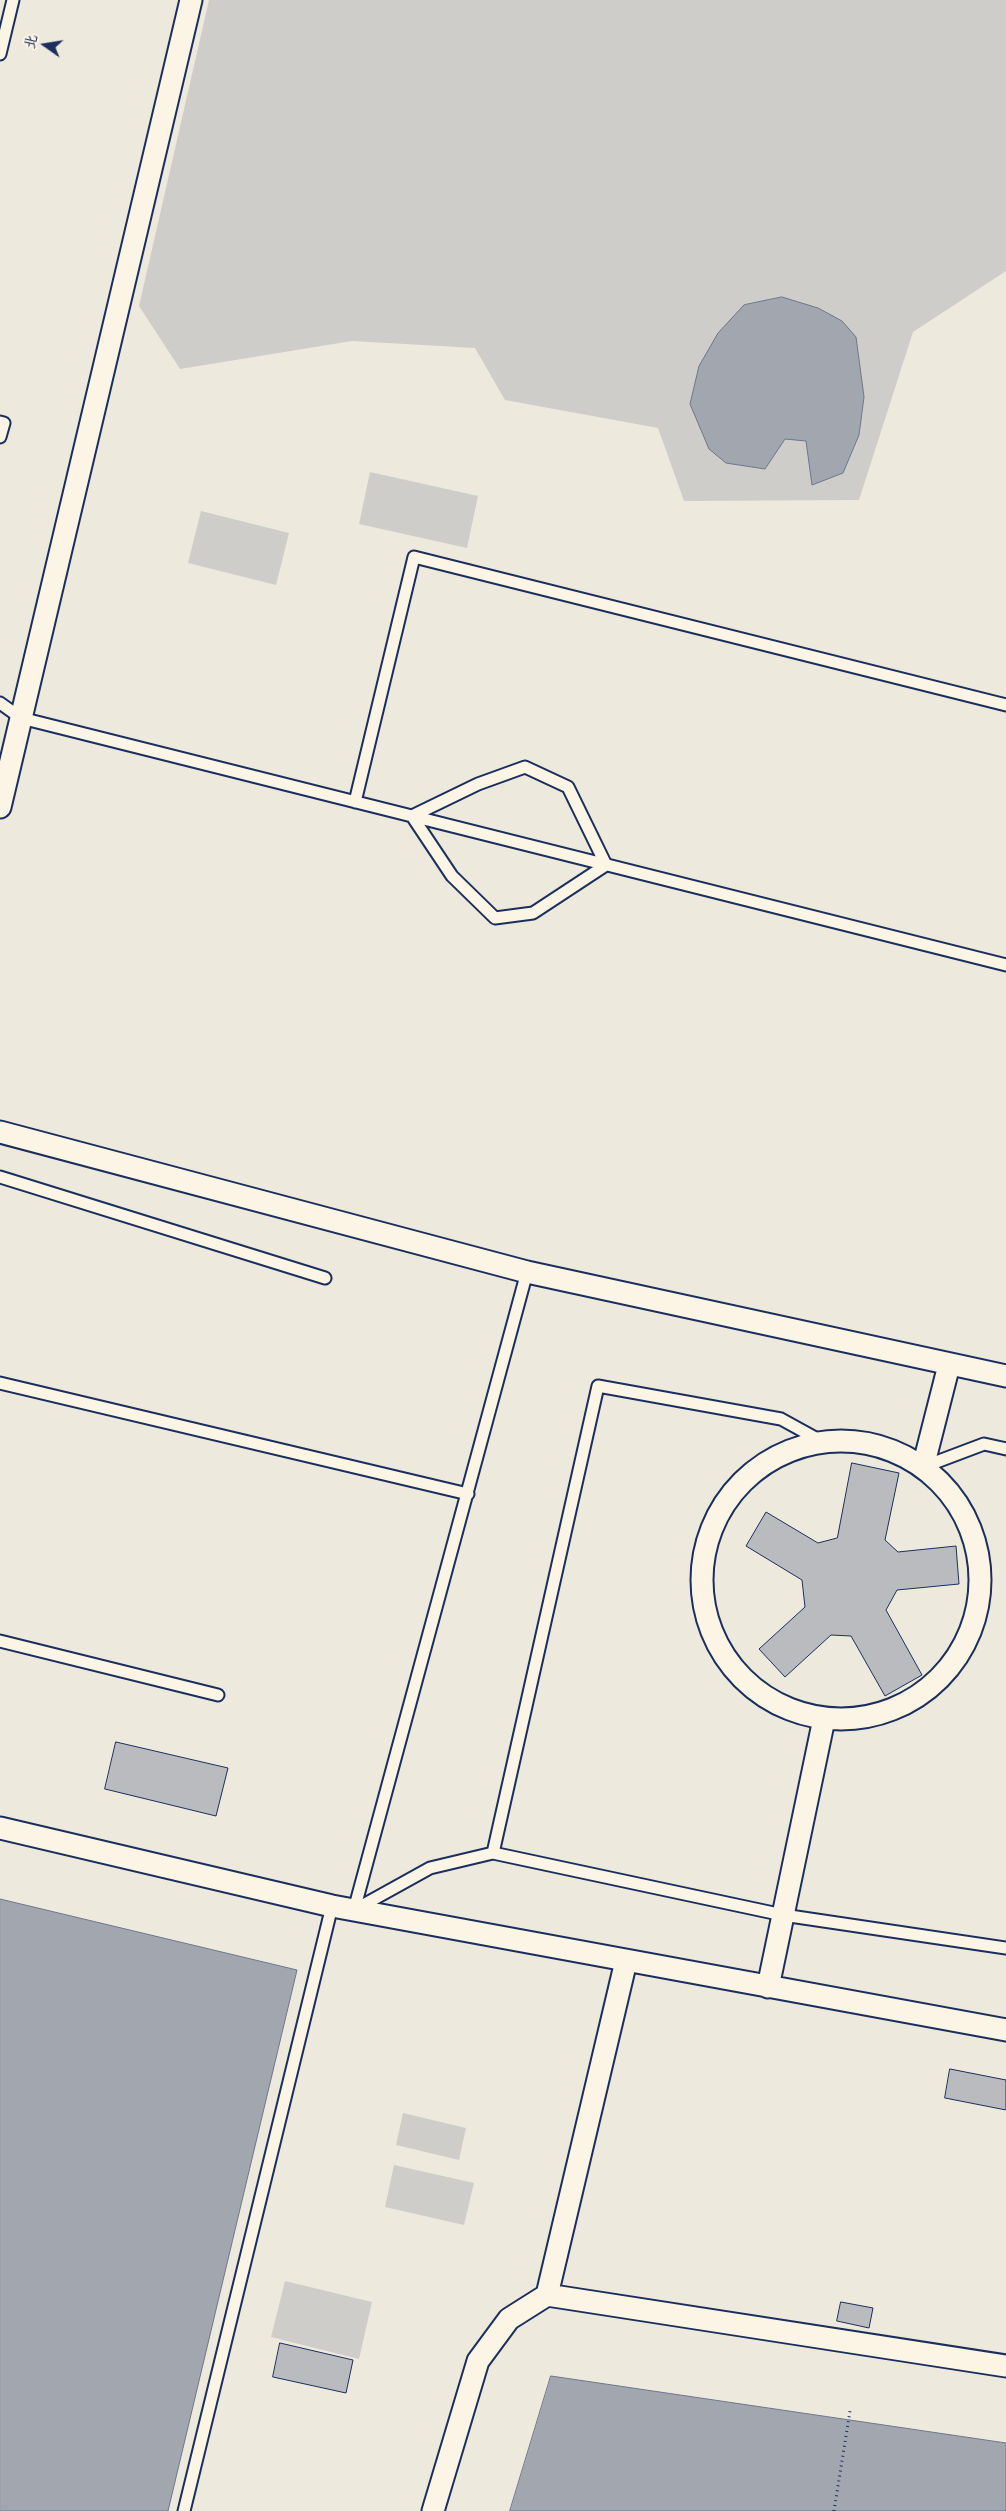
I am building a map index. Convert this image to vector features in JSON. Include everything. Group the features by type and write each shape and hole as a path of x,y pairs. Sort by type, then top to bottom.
{"street":[{"path":"0,807 191,0"},
{"path":"0,1132 526,1272 1006,1376"},
{"path":"924,1467 949,1365"},
{"path":"821,1441 857,1441 892,1450 924,1467 944,1486 961,1509 973,1535 979,1562 980,1590 975,1618 964,1644 949,1668 929,1688 905,1704 879,1715 852,1720 824,1719 791,1711 762,1696 737,1674 718,1646 706,1615 701,1582 705,1548 716,1517 735,1489 760,1466 789,1450 821,1441"},
{"path":"768,1987 824,1719"},
{"path":"0,1828 332,1906 626,1962 1006,2030"},
{"path":"547,2296 626,1962"},
{"path":"433,2511 478,2361 509,2319 547,2296 1006,2366"}],"lane":[{"path":"0,54 13,0"},
{"path":"0,422 4,423 0,437"},
{"path":"355,802 414,557 1006,705"},
{"path":"0,703 21,718 1006,965"},
{"path":"412,816 478,784 525,767 568,786 606,865"},
{"path":"412,816 452,876 495,918 533,913 606,865"},
{"path":"0,1177 325,1278"},
{"path":"354,1910 468,1494 526,1272"},
{"path":"0,1383 468,1494"},
{"path":"493,1853 598,1386 781,1419 821,1441"},
{"path":"924,1467 984,1444 1006,1449"},
{"path":"0,1641 218,1695"},
{"path":"354,1910 430,1868 493,1853 784,1915 1006,1948"},
{"path":"184,2511 332,1906"}],"path":[{"path":"834,2511 850,2411"}],"shaded area":[{"path":"209,0 1006,0 1006,271 913,332 859,500 684,501 658,428 505,400 475,348 352,341 180,369 139,306"},
{"path":"782,297 818,308 842,321 856,337 864,397 859,435 843,473 812,485 806,441 785,439 765,469 726,463 709,449 690,404 699,366 718,333 744,305"},
{"path":"370,472 478,496 467,548 359,524"},
{"path":"201,511 289,533 276,585 188,563"},
{"path":"0,1899 297,1970 168,2511 0,2511"},
{"path":"403,2113 466,2128 459,2160 396,2145"},
{"path":"394,2165 474,2183 464,2225 385,2207"},
{"path":"285,2281 372,2302 359,2359 271,2337"},
{"path":"551,2376 1006,2443 1006,2511 510,2511"}],"building":[{"path":"852,1463 899,1473 885,1540 898,1552 956,1546 959,1584 897,1590 886,1610 922,1675 885,1696 851,1636 831,1635 785,1677 759,1649 805,1607 802,1580 746,1546 766,1512 818,1543 837,1538"},
{"path":"116,1742 228,1768 216,1816 105,1789"},
{"path":"950,2069 1006,2080 1006,2110 945,2098"},
{"path":"841,2302 873,2308 869,2328 837,2321"},
{"path":"280,2343 353,2360 346,2393 273,2377"}]}
